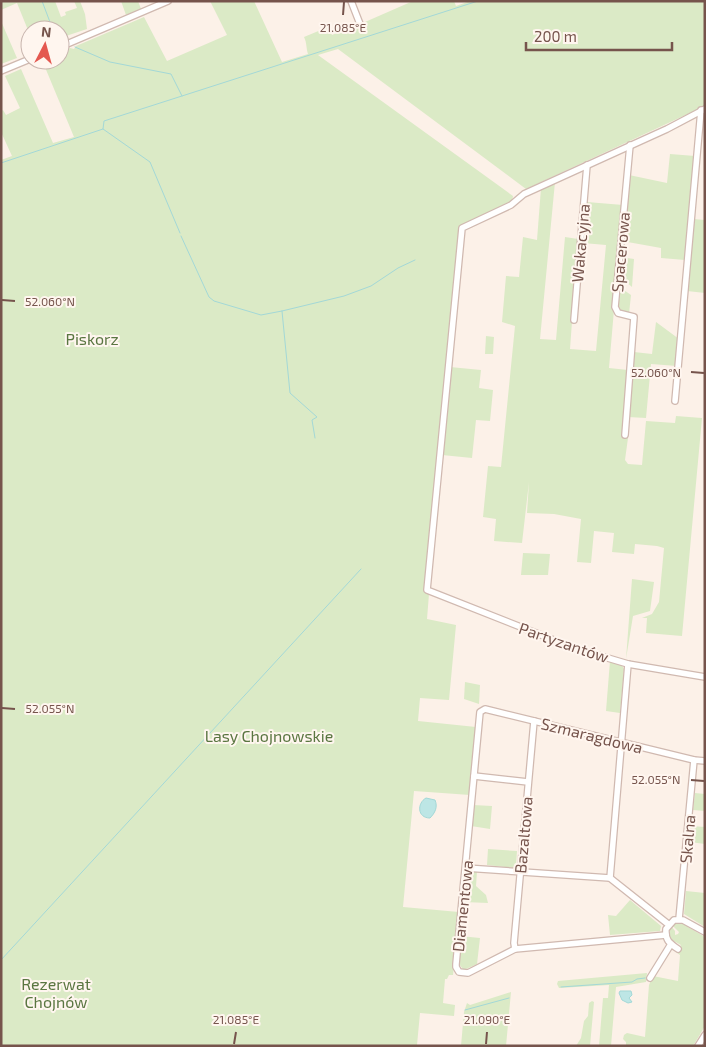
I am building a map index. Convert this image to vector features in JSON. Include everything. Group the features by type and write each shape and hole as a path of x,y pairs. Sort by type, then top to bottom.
{"street":[{"path":"70,43 168,1"},
{"path":"351,1 360,24"},
{"path":"1,71 20,63"},
{"path":"587,165 667,129 703,110"},
{"path":"675,401 703,110"},
{"name":"Spacerowa","path":"625,435 634,317 618,313 615,306 630,145"},
{"name":"Wakacyjna","path":"574,320 587,165"},
{"name":"Partyzantów","path":"587,165 524,194 511,205 462,228 428,590 544,638 628,664 705,677"},
{"path":"610,878 628,664"},
{"name":"Szmaragdowa","path":"480,712 485,709 622,743 705,761"},
{"name":"Diamentowa","path":"480,712 456,969 460,973 468,973 515,949 666,935"},
{"name":"Bazaltowa","path":"515,949 534,721"},
{"name":"Skalna","path":"680,919 694,760"},
{"path":"474,776 528,782"},
{"path":"466,868 610,878 668,924"},
{"path":"678,949 666,939 668,924 674,920 680,919 688,922 705,932"},
{"path":"650,978 671,944"},
{"path":"698,1046 705,1035"}],"green space":[{"path":"1,1 55,1 61,17 66,15 65,12 77,8 74,1 80,1 85,14 87,29 70,35 70,20 24,20 17,3 1,10"},
{"path":"121,1 138,1 141,9 126,15"},
{"name":"Lasy Chojnowskie","path":"210,1 254,1 282,62 308,54 304,37 328,27 332,35 356,25 362,28 365,22 413,1 454,1 456,6 470,1 705,1 705,106 526,189 338,49 318,55 513,196 512,202 460,227 426,593 429,594 427,619 456,625 449,700 420,698 418,721 476,727 470,795 414,791 403,907 459,912 453,975 449,975 445,979 443,1003 455,1005 454,1016 420,1013 417,1045 427,1046 1,1046 1,160 12,156 1,132 1,111 3,110 6,115 20,108 5,76 21,70 53,143 74,137 46,70 70,70 70,48 74,49 76,46 144,17 167,61 227,35"},
{"path":"1,21 17,58 1,64"},
{"path":"670,154 695,156 685,260 661,258 661,248 622,241 629,175 667,183"},
{"path":"555,182 540,339 556,340 565,237 578,239 570,349 596,351 606,245 583,243 587,202 623,205 609,368 628,370 623,437 628,438 625,460 628,464 642,465 646,421 675,423 676,416 702,418 682,636 646,633 647,618 642,618 652,614 659,602 664,548 635,544 634,554 612,552 614,533 594,531 591,563 577,562 581,519 554,514 527,513 529,482 522,543 494,541 496,519 483,517 488,466 501,467 515,326 502,322 506,276 519,277 523,237 537,240 541,188"},
{"path":"693,219 705,220 705,293 687,291"},
{"path":"621,257 634,259 632,287 619,276"},
{"path":"618,286 631,295 629,314 619,312 616,308"},
{"path":"656,322 679,339 677,366 651,364 646,418 628,417 634,352 652,354"},
{"path":"486,336 494,337 493,354 485,354"},
{"path":"450,367 481,370 479,388 493,390 490,421 476,420 472,458 442,455"},
{"path":"523,553 550,554 548,575 521,575"},
{"path":"632,579 654,582 650,611 633,616 626,659"},
{"path":"610,661 621,664 624,669 620,713 606,711"},
{"path":"465,682 480,685 479,704 464,699"},
{"path":"695,793 705,794 705,811 693,810"},
{"path":"473,805 492,806 490,829 471,826"},
{"path":"692,826 705,827 705,844 690,842"},
{"path":"488,849 517,851 516,865 514,868 487,865"},
{"path":"472,871 477,871 476,886 486,895 488,903 464,902 466,876"},
{"path":"686,891 705,893 705,927 684,914"},
{"path":"630,900 661,926 660,931 610,935 608,915 616,916"},
{"path":"676,922 689,925 688,927 705,937 705,1026 693,1046 626,1046 626,1042 623,1039 627,1033 645,1037 649,985 653,976 678,981 680,955 676,952 681,945 672,940 669,935 671,926 675,931 675,935 678,934 679,932 672,925"},
{"path":"460,936 480,938 477,964 466,969 463,969 458,963"},
{"path":"647,973 646,982 616,987 611,1046 599,1046 603,998 608,998 609,985 559,988 557,984 558,981"},
{"path":"511,992 506,1046 461,1046 464,1012 467,1003 470,1005"},
{"path":"594,1002 590,1046 576,1046 581,1038 584,1021 588,1016 589,1003"}],"water":[{"path":"426,798 435,800 436,803 436,810 430,818 423,816 420,810 421,803"},
{"path":"620,991 631,991 632,995 629,998 632,1002 628,1003 622,1000"}],"waterway":[{"path":"42,1 49,20"},
{"path":"1,163 103,129 104,121 478,1"},
{"path":"75,47 110,62 171,74 182,96"},
{"path":"103,129 150,162 180,233"},
{"path":"181,236 209,297 214,301 261,315 344,296 371,286 398,268 415,260"},
{"path":"282,311 290,393 317,417 312,420 315,438"},
{"path":"1,960 361,569"},
{"path":"561,987 632,982 645,978"},
{"path":"465,1010 509,998"}],"park label":[{"name":"Piskorz","path":"92,338"},
{"name":"Rezerwat Chojnów","path":"56,992"}]}
